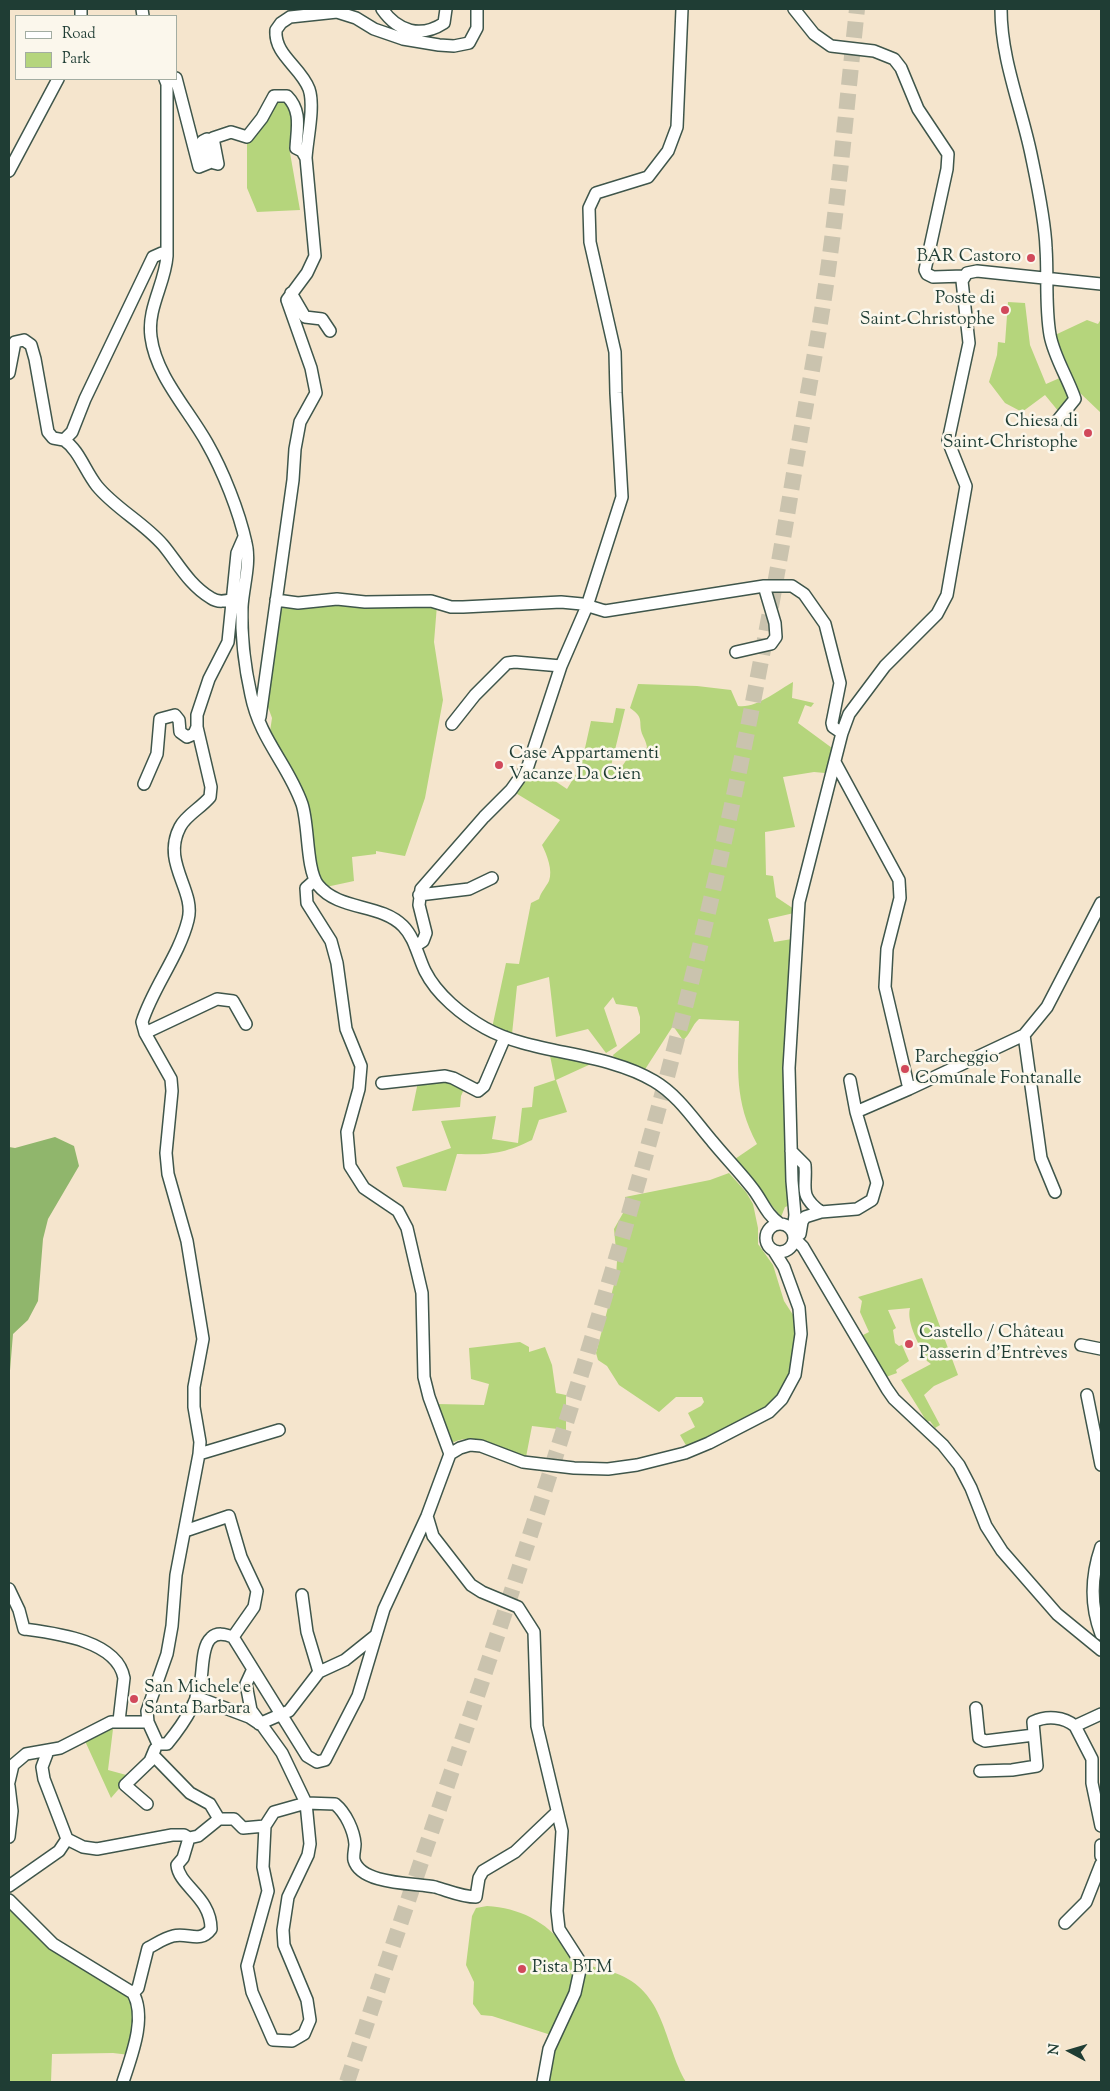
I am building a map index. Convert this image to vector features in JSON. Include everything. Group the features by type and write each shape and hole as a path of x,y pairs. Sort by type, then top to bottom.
{"street":[{"path":"382,9 405,30 432,31 444,23 446,9"},
{"path":"260,728 261,697 293,480 294,449 300,422 316,393 311,368 287,300 307,274 315,256 306,158 311,105 309,90 300,74 278,47 276,30 281,23 290,18 337,12 356,18 374,29 403,39 454,46 470,43 477,28 478,9"},
{"path":"415,946 423,941 426,933 419,905 421,888 437,868 519,780 535,749 561,666 587,606 622,497 616,393 616,352 590,242 589,208 596,193 648,177 668,151 677,127 682,9"},
{"path":"794,9 814,34 831,46 886,54 894,59 901,68 918,109 948,154 947,169 925,270 927,274 933,277 964,276 967,273 977,271 1101,284"},
{"path":"1001,9 1005,54 1030,153 1046,248 1050,336 1075,399 1058,420"},
{"path":"9,171 57,80"},
{"path":"158,1744 167,1744 196,1697 201,1684 207,1643 216,1634 232,1637 280,1715 310,1759 318,1762 325,1760 358,1696 375,1636 392,1588 427,1516 450,1454 470,1445 481,1446 523,1462 574,1468 608,1469 637,1465 685,1453 769,1412 782,1399 795,1375 800,1350 798,1308 784,1267 767,1244 762,1206 756,1192 691,1114 655,1081 601,1061 505,1037 482,1026 451,1004 430,981 407,930 399,922 388,915 326,893 315,880 303,807 297,791 260,728 251,695 242,622 247,547 244,537 219,466 154,356 150,332 154,301 167,265 167,84 165,80"},
{"path":"177,80 199,167 209,163 203,141 207,139 214,162 218,164 212,138 231,132 247,137 262,118 274,96 287,96 293,102 298,114 296,148 302,151 306,158"},
{"path":"64,440 72,432 85,399 153,257 162,253 167,256"},
{"path":"784,1267 790,1232 795,1221 791,1151 790,1049 799,902 842,733 849,714 885,666 934,619 946,595 966,486 965,478 948,441 969,344 967,309 962,285 964,276"},
{"path":"291,293 305,317 322,319 330,331"},
{"path":"9,373 15,342 24,340 31,345 35,358 48,432 53,438 64,440 73,446 81,463 97,486 117,507 162,544 179,568 194,584 212,599 222,602 233,600"},
{"path":"147,1804 125,1785 153,1755 158,1744 148,1722 148,1711 167,1654 172,1626 176,1575 199,1454 200,1442 194,1407 194,1387 203,1339 187,1241 168,1174 166,1153 172,1091 171,1079 145,1034 144,1018 189,919 186,893 176,866 177,834 184,822 210,798 211,787 197,728 197,715 206,685 228,642 237,553 244,537"},
{"path":"736,652 770,644 776,637 776,623 764,586"},
{"path":"276,600 298,603 337,599 365,602 426,601 462,608 561,602 605,611 764,586 792,586 804,594 822,617 840,684 832,723 833,727 842,733"},
{"path":"452,724 475,694 490,682 507,663 561,666"},
{"path":"144,784 157,754 160,719 175,715 179,720 180,732 187,737 194,734 197,728"},
{"path":"835,762 898,880 900,898 886,954 885,987 909,1089"},
{"path":"419,895 469,889 492,878"},
{"path":"315,880 306,888 306,903 331,941 337,963 346,1029 361,1066 359,1089 347,1132 350,1166 364,1188 398,1211 407,1228 422,1293 424,1377 428,1397 450,1454"},
{"path":"856,1112 1024,1036 1046,1008 1101,903"},
{"path":"145,1034 217,999 233,1001 246,1024"},
{"path":"1024,1036 1041,1158 1055,1192"},
{"path":"382,1083 445,1076 478,1091 484,1086 505,1037"},
{"path":"790,1232 805,1217 821,1212 857,1209 872,1200 877,1183 856,1112 850,1080"},
{"path":"791,1151 806,1165 805,1194 810,1203 821,1212"},
{"path":"762,1206 772,1218 790,1232 891,1394 943,1445 959,1465 971,1488 986,1526 1002,1551 1057,1614 1101,1650"},
{"path":"767,1233 772,1226 790,1232"},
{"path":"774,1251 799,1251 808,1259"},
{"path":"1081,1345 1101,1349"},
{"path":"1087,1395 1101,1464"},
{"path":"199,1454 279,1430"},
{"path":"184,1531 229,1516 242,1557 257,1591 254,1607 232,1637"},
{"path":"427,1516 433,1536 471,1585 482,1592 518,1607 529,1621 534,1632 537,1726 562,1831 557,1911 559,1929 579,1960 580,1970 575,1993 549,2049 543,2082"},
{"path":"1101,1547 1095,1564 1092,1594 1101,1634"},
{"path":"9,1588 19,1610 24,1629 88,1642 113,1660 123,1672 119,1721"},
{"path":"302,1595 307,1632 318,1672"},
{"path":"259,1724 295,1706 318,1672 345,1660 375,1636"},
{"path":"252,1671 247,1678 246,1691 251,1710 259,1724 282,1753 306,1803 310,1844 308,1855 288,1897 283,1930 284,1944 307,2000 310,2020 304,2034 292,2041 273,2040 248,1980 247,1966 268,1891 262,1867 265,1826 274,1812 306,1803 336,1804 342,1810 354,1836 354,1859 358,1866 367,1873 387,1882 433,1887 476,1898 479,1878 483,1871 515,1852 557,1812"},
{"path":"196,1697 249,1717 259,1724"},
{"path":"976,1708 979,1738 985,1741 1034,1735"},
{"path":"1076,1726 1101,1714"},
{"path":"980,1771 1012,1770 1037,1766 1033,1722 1042,1717 1067,1720 1076,1726 1092,1759 1092,1783 1101,1826"},
{"path":"9,1782 9,1773 17,1760 26,1754 60,1748 105,1724 119,1721 148,1722"},
{"path":"48,1751 42,1767 44,1779 67,1839 83,1847 97,1849 172,1835 184,1835 189,1838 198,1836 219,1819 234,1819 243,1828 265,1826"},
{"path":"153,1755 190,1793 210,1804 219,1819"},
{"path":"9,1786 12,1811 9,1837"},
{"path":"133,1993 138,1988 148,1948 177,1935 199,1938 207,1934 211,1929 200,1897 184,1880 177,1868 183,1858 189,1838"},
{"path":"9,1886 59,1852 67,1839"},
{"path":"1101,1845 1101,1856"},
{"path":"1065,1923 1086,1902 1101,1864"},
{"path":"9,1900 53,1944 133,1993 138,2008 138,2016 135,2042 123,2082"}],"green space":[{"path":"274,96 287,96 298,114 289,147 300,210 257,212 247,188 247,137"},
{"path":"1008,302 1025,303 1030,345 1046,384 1062,377 1070,399 1059,412 1045,395 1022,412 1005,403 989,382 997,355 998,342 1005,343"},
{"path":"1101,319 1101,418 1100,412 1079,392 1055,335 1087,320 1098,324"},
{"path":"323,604 437,605 434,642 443,700 425,798 405,856 376,851 376,854 352,857 354,881 326,887 316,868 307,807 269,738 272,718 265,699 281,606"},
{"path":"793,682 792,698 814,703 811,707 805,705 798,723 832,748 825,773 814,772 783,777 795,827 765,832 766,875 773,876 776,897 794,909 794,913 768,919 774,942 792,939 788,1206 785,1207 781,1217 735,1159 757,1144 744,1113 741,1099 738,1070 739,1021 699,1019 683,1040 673,1026 644,1071 625,1064 624,1061 614,1058 613,1055 640,1033 640,1017 637,1007 616,1004 613,997 604,1008 617,1046 606,1053 588,1029 556,1037 549,977 517,986 512,1034 492,1028 506,963 519,964 531,903 539,899 549,881 550,867 542,845 560,820 514,792 531,765 567,789 581,766 591,721 613,723 616,708 625,709 610,770 621,768 633,750 645,751 647,747 641,731 640,718 630,708 638,684 697,686 731,690 738,706 745,706 767,698"},
{"path":"549,1051 593,1063 556,1080 567,1112 539,1120 532,1140 513,1148 488,1154 457,1154 446,1191 403,1187 396,1167 451,1148 441,1121 496,1116 492,1139 518,1143 522,1108 532,1107 534,1087 555,1080"},
{"path":"447,1079 465,1087 461,1096 460,1107 412,1111 418,1082"},
{"path":"55,1137 74,1146 79,1166 48,1219 43,1239 38,1301 28,1320 13,1334 9,1383 9,1147 15,1148"},
{"path":"729,1173 746,1192 753,1204 758,1228 758,1244 773,1265 784,1301 795,1318 796,1342 789,1378 780,1394 766,1408 704,1441 687,1447 680,1435 695,1427 688,1413 701,1406 704,1402 702,1397 676,1397 659,1412 619,1385 607,1366 598,1360 596,1353 616,1277 617,1261 614,1229 627,1206 625,1197 710,1180"},
{"path":"922,1278 958,1375 934,1386 924,1395 940,1425 935,1428 930,1421 927,1422 901,1380 931,1364 927,1361 914,1334 909,1314 910,1308 888,1310 896,1328 893,1330 895,1343 899,1346 902,1345 909,1361 896,1370 897,1373 886,1377 863,1335 869,1332 860,1312 862,1301 858,1297"},
{"path":"520,1342 529,1347 529,1352 545,1347 552,1365 556,1393 566,1395 566,1430 532,1426 526,1457 481,1440 463,1439 454,1442 449,1441 437,1404 484,1405 489,1384 471,1379 469,1348"},
{"path":"106,1729 113,1729 108,1770 130,1776 111,1798 85,1741"},
{"path":"9,1905 127,1993 135,2012 130,2055 113,2053 52,2054 51,2082 9,2082"},
{"name":"Pista BTM","path":"487,1906 521,1913 540,1923 558,1938 574,1961 577,1971 574,1986 551,2035 492,2016 481,2015 473,2004 474,1982 466,1965 472,1916 476,1908"},
{"path":"589,1966 615,1973 632,1981 644,1992 654,2005 661,2020 678,2067 686,2082 548,2082 553,2051 585,1970"}],"tunnel":[{"path":"347,2082 525,1552 567,1418 647,1150 700,947 731,811 759,674 818,335 834,224 857,9"}],"place":[{"name":"BAR Castoro","path":"1031,258"},
{"name":"Poste di Saint-Christophe","path":"1005,310"},
{"name":"Chiesa di Saint-Christophe","path":"1088,433"},
{"name":"Case Appartamenti Vacanze Da Cien","path":"499,765"},
{"name":"Parcheggio Comunale Fontanalle","path":"905,1069"},
{"name":"Castello / Château Passerin d'Entrèves","path":"909,1344"},
{"name":"San Michele e Santa Barbara","path":"134,1699"},
{"name":"Pista BTM","path":"522,1969"}]}
